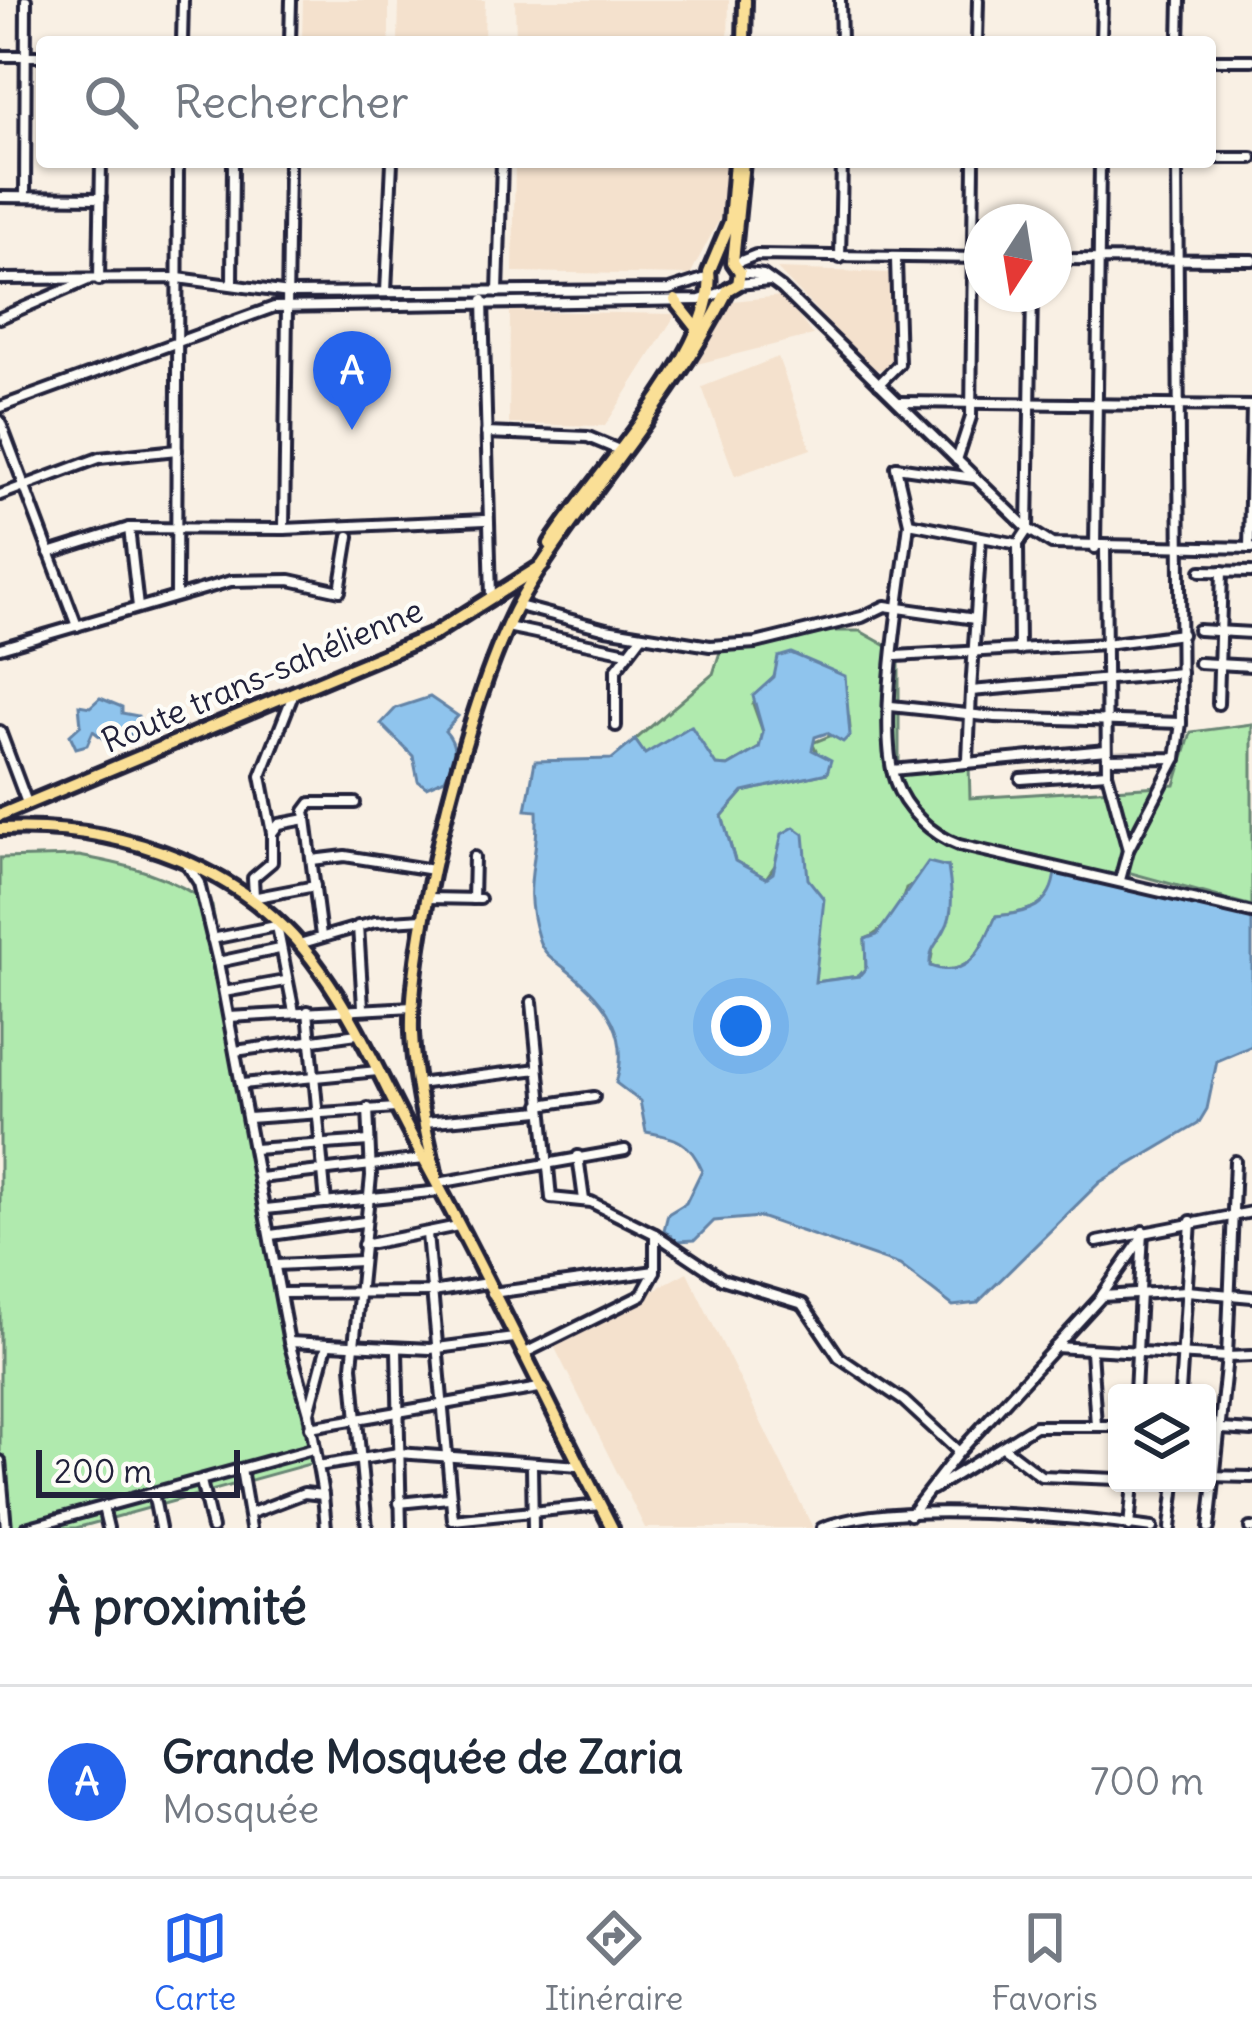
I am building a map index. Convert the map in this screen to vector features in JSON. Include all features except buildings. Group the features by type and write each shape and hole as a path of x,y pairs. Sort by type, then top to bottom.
{"highway":[{"path":"741,0 741,36"},
{"name":"Route trans-sahélienne","path":"621,451 697,328 733,208 738,168"},
{"name":"Route trans-sahélienne","path":"439,1184 417,1084 412,1006 433,870 507,627 539,566 688,366 736,274 739,168"},
{"path":"718,260 736,274"},
{"path":"711,282 736,274"},
{"path":"675,301 697,328"},
{"name":"Route trans-sahélienne","path":"0,815 432,635 539,566"},
{"path":"0,829 109,836 180,858 252,898 299,944 344,1007 439,1184 612,1528"}],"street":[{"path":"25,197 26,0"},
{"path":"182,36 183,0"},
{"path":"290,36 291,0"},
{"path":"840,0 842,36"},
{"path":"977,36 978,0"},
{"path":"1101,36 1102,0"},
{"path":"1179,36 1180,0"},
{"path":"0,56 36,56"},
{"path":"1216,60 1252,60"},
{"path":"26,136 36,136"},
{"path":"1216,158 1252,158"},
{"path":"94,280 101,168"},
{"path":"176,595 178,168"},
{"path":"232,283 233,168"},
{"path":"284,529 289,168"},
{"path":"386,292 392,168"},
{"path":"498,292 502,168"},
{"path":"840,258 842,168"},
{"path":"974,168 975,204"},
{"path":"1100,168 1097,405 1107,773 1128,850"},
{"path":"1120,880 1128,850 1176,758 1181,723 1177,168"},
{"path":"0,197 100,198"},
{"path":"0,278 178,278 289,293 675,301 707,300 736,274 769,257 964,258"},
{"path":"879,384 898,364 896,260"},
{"path":"1072,260 1252,260"},
{"path":"736,274 771,280 1028,529 1052,544 1250,548 1252,406 898,402"},
{"path":"0,318 94,280"},
{"path":"0,407 290,305 483,297 498,292 669,290 711,282"},
{"path":"483,297 485,520 491,600"},
{"path":"958,460 970,427 974,312"},
{"path":"1019,650 1018,544 1028,529 1032,312"},
{"path":"0,421 77,626"},
{"path":"486,433 588,437 621,451"},
{"path":"0,495 112,455 177,450"},
{"path":"975,478 896,466 910,523 891,706 892,770 907,803 947,841 1252,913"},
{"path":"49,553 129,528 284,529 485,520"},
{"path":"910,523 1018,544"},
{"path":"129,528 138,607"},
{"path":"0,648 176,595 252,580 290,580 340,591 349,536"},
{"path":"968,760 981,538"},
{"path":"1201,571 1252,572"},
{"path":"1218,704 1222,571"},
{"path":"518,606 642,635 740,646 862,617 885,606 975,619"},
{"path":"507,627 627,652"},
{"path":"1198,630 1252,633"},
{"path":"896,656 1105,644 1181,634"},
{"path":"616,726 616,670 642,635"},
{"path":"1199,663 1252,666"},
{"path":"971,691 1181,673"},
{"path":"293,694 260,776 272,833 272,862 253,878 252,898 316,886"},
{"path":"891,706 1181,723"},
{"path":"0,731 27,803"},
{"path":"892,770 968,760 1107,754 1176,758"},
{"path":"1021,778 1107,773"},
{"path":"321,936 306,819 311,803 356,802"},
{"path":"272,833 279,824 306,819"},
{"path":"312,860 345,856 433,870"},
{"path":"428,898 476,899 474,857"},
{"path":"180,858 199,883 218,962 289,1342 309,1413 326,1528"},
{"path":"299,944 358,926 423,920"},
{"path":"212,939 276,924 294,1012"},
{"path":"358,926 363,1007"},
{"path":"218,962 279,949"},
{"path":"224,992 284,981"},
{"path":"532,1001 544,1161 552,1198 584,1200 655,1234 722,1279 803,1304 839,1357 904,1402 959,1452"},
{"path":"229,1017 412,1006"},
{"path":"308,1011 326,1203"},
{"path":"236,1051 357,1034"},
{"path":"417,1084 538,1069"},
{"path":"242,1084 378,1071"},
{"path":"425,1123 594,1097"},
{"path":"367,1528 353,1418 363,1222 371,1166 368,1108"},
{"path":"248,1118 396,1108"},
{"path":"254,1149 369,1142"},
{"path":"266,1209 365,1199 544,1161 626,1150"},
{"path":"578,1156 584,1200"},
{"path":"260,1178 423,1159"},
{"path":"1216,1450 1228,1357 1235,1161"},
{"path":"1097,1242 1252,1212"},
{"path":"1181,1384 1191,1221"},
{"path":"271,1235 363,1222"},
{"path":"363,1245 458,1226"},
{"path":"427,1234 448,1498 455,1521 600,1504"},
{"path":"522,1354 642,1295 656,1271 655,1234"},
{"path":"1135,1384 1142,1234"},
{"path":"910,1516 959,1452 1102,1296 1142,1234"},
{"path":"276,1265 362,1261"},
{"path":"281,1294 432,1292 656,1271"},
{"path":"1102,1296 1187,1292 1252,1297"},
{"path":"289,1342 437,1349 514,1338"},
{"path":"309,1413 327,1345"},
{"path":"1053,1347 1183,1357 1252,1356"},
{"path":"397,1349 400,1528"},
{"path":"1091,1351 1096,1425"},
{"path":"310,1426 539,1388"},
{"path":"930,1490 1035,1426 1108,1426"},
{"path":"1216,1429 1252,1431"},
{"path":"1003,1447 1041,1476 1108,1479"},
{"path":"26,1528 313,1449"},
{"path":"318,1466 398,1453 532,1467 580,1466"},
{"path":"0,1461 6,1528"},
{"path":"532,1467 533,1528"},
{"path":"241,1469 251,1528"},
{"path":"1216,1476 1252,1477"},
{"path":"202,1480 212,1528"},
{"path":"1129,1526 1132,1492"},
{"path":"1170,1528 1173,1492"},
{"path":"1210,1528 1211,1492"},
{"path":"152,1493 160,1528"},
{"path":"249,1514 304,1493 323,1495"},
{"path":"399,1503 448,1498"},
{"path":"103,1507 108,1528"},
{"path":"822,1528 849,1520 996,1516 1152,1528"},
{"path":"996,1516 1003,1528"}],"shaded area":[{"path":"303,0 389,0 389,36 302,36"},
{"path":"399,0 485,0 484,36 398,36"},
{"path":"515,0 729,0 728,36 516,36"},
{"path":"515,168 728,168 727,205 690,275 513,272"},
{"path":"777,269 892,273 891,370 873,369"},
{"path":"782,296 813,335 697,364 732,301"},
{"path":"510,311 676,314 605,426 509,424"},
{"path":"778,357 811,449 735,476 702,387"},
{"path":"687,1272 813,1528 645,1528 553,1344"}],"green space":[{"path":"860,631 899,653 899,774 969,765 970,798 1175,785 1191,732 1252,724 1252,906 1131,873 1123,887 1056,871 1044,900 1028,910 996,916 973,958 956,969 944,969 930,966 934,942 950,914 948,867 906,888 890,918 865,939 866,968 859,976 815,982 776,864 766,878 735,861 722,816 743,792 827,773 812,743 850,728 849,717 774,677 753,704 763,732 759,748 728,766 715,765 686,732 645,755 635,740 713,674 723,643"},
{"path":"79,856 149,873 212,906 313,1463 76,1528 0,1528 0,858"}],"water":[{"path":"791,653 845,676 850,735 843,742 827,733 815,737 812,750 831,760 827,773 743,792 722,816 735,861 766,878 773,873 782,834 794,827 804,834 808,879 824,899 815,982 859,976 866,968 865,939 877,935 928,862 948,867 950,915 930,960 930,966 944,969 956,969 973,958 996,916 1028,910 1043,900 1055,871 1252,918 1252,1046 1217,1061 1207,1109 1198,1124 1100,1182 977,1303 953,1306 900,1265 760,1217 714,1221 695,1240 677,1241 664,1230 668,1214 686,1203 702,1170 680,1142 646,1132 640,1101 616,1083 620,1051 613,1022 595,996 546,952 538,937 531,902 537,811 526,810 535,761 612,759 635,740 645,754 691,726 716,765 728,766 759,748 763,732 753,696 774,677 778,657"},
{"path":"430,697 458,716 445,731 454,749 448,773 426,787 418,781 413,756 381,724 396,708"},
{"path":"100,698 122,707 122,713 138,716 139,724 129,737 110,744 93,731 87,745 76,748 70,735 81,725 79,705 90,707"}],"place":[{"name":"Grande Mosquée de Zaria","path":"352,430"}]}
